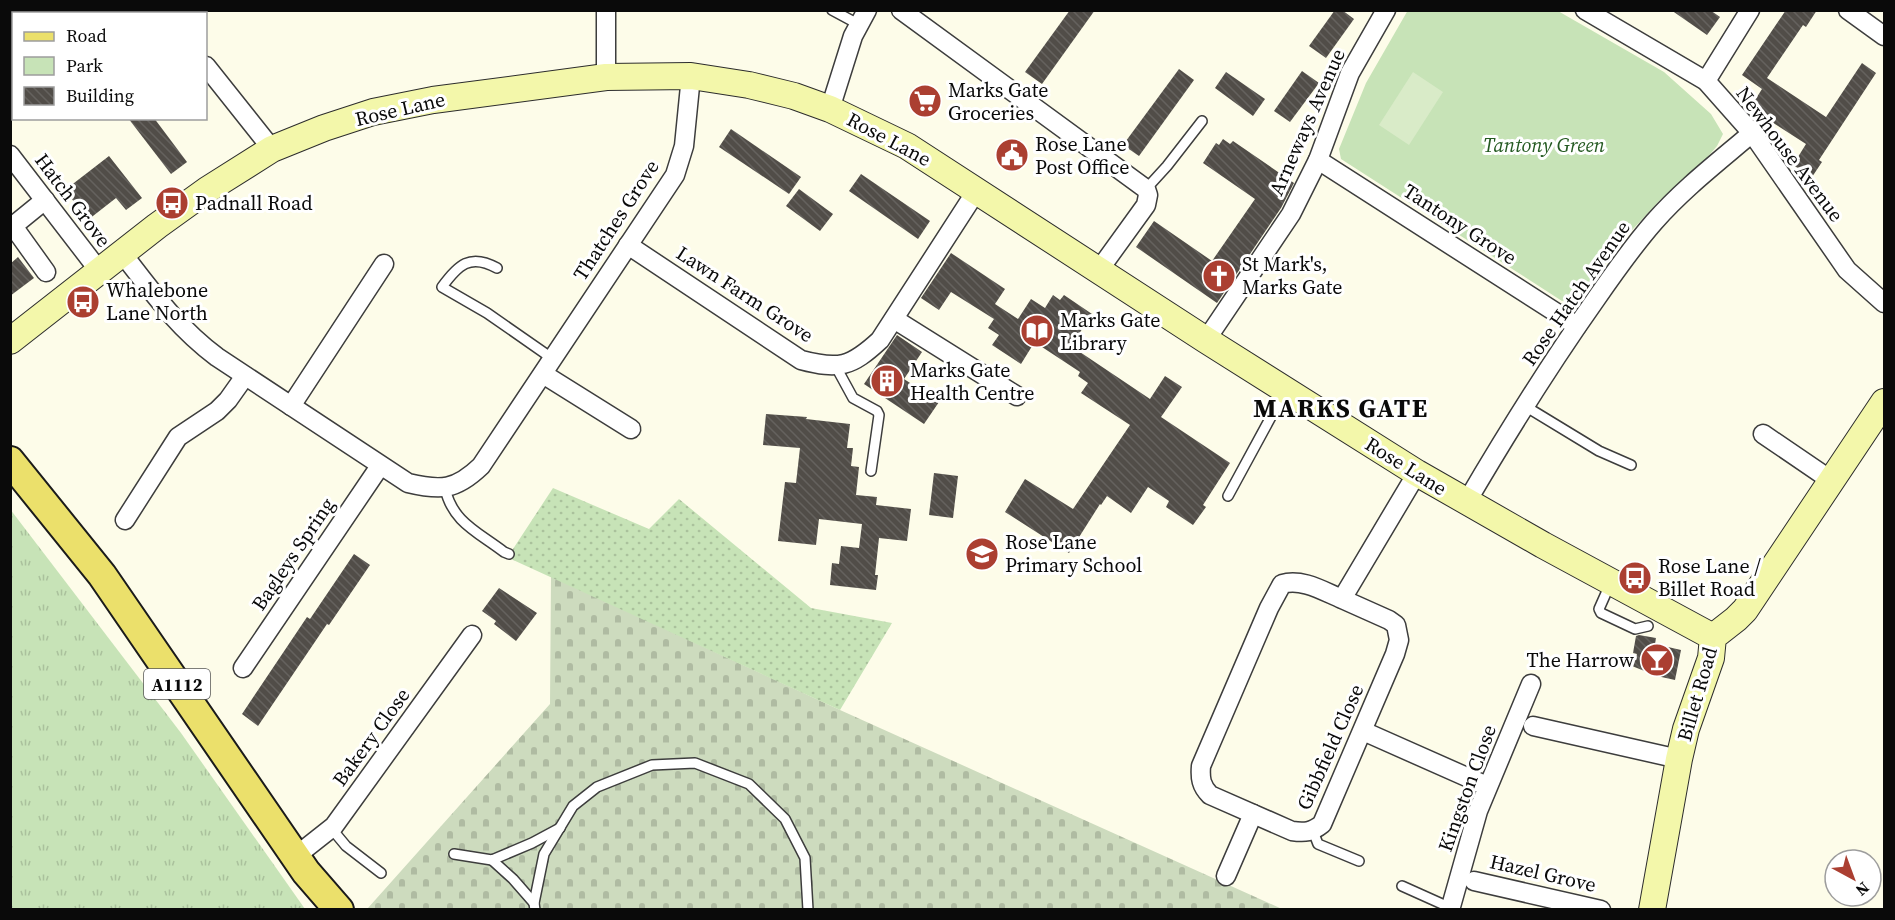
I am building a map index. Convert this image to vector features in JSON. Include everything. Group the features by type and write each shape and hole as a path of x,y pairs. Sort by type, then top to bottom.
{"main road":[{"name":"A1112","path":"10,460 102,575 306,872 339,909"}],"street":[{"path":"606,10 606,77"},
{"path":"902,10 1146,189 1148,195 1146,205 1099,270"},
{"name":"Arneways Avenue","path":"1206,340 1291,214 1318,160 1350,73 1386,10"},
{"name":"Newhouse Avenue","path":"1585,10 1706,81 1752,133 1847,270 1884,303"},
{"path":"1706,81 1750,10"},
{"path":"1848,10 1884,36"},
{"path":"830,109 863,17"},
{"path":"207,67 272,149"},
{"name":"Rose Lane","path":"10,341 207,190 272,149 324,128 373,112 468,94 606,77 691,76 748,85 794,96 830,109 907,146 1206,340 1466,503 1713,637"},
{"name":"Thatches Grove","path":"445,488 457,485 469,478 481,466 675,175 684,146 691,76"},
{"name":"Rose Hatch Avenue","path":"1466,503 1525,406 1616,270 1653,223 1686,190 1752,133"},
{"name":"Hatch Grove","path":"10,155 100,272"},
{"name":"Tantony Grove","path":"1318,160 1577,326"},
{"name":"Lawn Farm Grove","path":"628,245 801,360 822,365 841,365 862,357 880,340 976,190"},
{"path":"45,200 14,233 46,272"},
{"path":"122,253 159,301 194,340 408,483 445,488"},
{"path":"291,406 384,264"},
{"path":"894,319 1017,396"},
{"path":"548,366 631,429"},
{"path":"125,520 178,437 217,411 245,376"},
{"name":"Billet Road","path":"1652,909 1679,759 1686,729 1711,658 1713,637 1744,610 1884,402"},
{"path":"1763,434 1832,481"},
{"name":"Bagleys Spring","path":"243,668 380,466"},
{"path":"1342,599 1417,473"},
{"name":"Gibbfield Close","path":"1300,582 1342,599 1389,620 1396,625 1400,640 1322,824 1313,831 1303,833 1292,831 1210,795 1204,789 1200,779 1201,766 1269,608 1282,584 1300,582"},
{"name":"Bakery Close","path":"296,856 331,828 472,635"},
{"name":"Kingston Close","path":"1451,909 1478,811 1531,684"},
{"path":"1533,726 1679,759"},
{"path":"1363,731 1487,786"},
{"path":"1226,876 1253,814"},
{"name":"Hazel Grove","path":"1474,881 1601,909"}],"lane":[{"path":"832,10 863,17"},
{"path":"1146,189 1202,121"},
{"path":"496,268 477,260 463,264 454,270 442,287 487,313 548,366"},
{"path":"835,365 853,398 877,411 879,415 871,471"},
{"path":"1228,496 1286,389"},
{"path":"1525,406 1599,451 1631,465"},
{"path":"445,488 452,509 458,518 509,554"},
{"path":"1612,581 1599,609 1601,613 1635,628 1647,626"},
{"path":"534,906 544,854 573,806 597,787 652,765 695,764 749,784 785,819 805,858 808,909"},
{"path":"331,828 346,846 381,873"},
{"path":"453,854 492,860 560,828"},
{"path":"1313,831 1318,844 1359,861"},
{"path":"492,860 513,879 534,906"},
{"path":"1402,885 1451,909"}],"green space":[{"name":"Tantony Green","path":"1408,10 1558,11 1664,72 1711,114 1723,134 1717,146 1700,166 1660,200 1620,243 1585,294 1562,301 1341,159 1339,149 1366,83"},
{"path":"1413,72 1443,92 1409,145 1379,125"},
{"path":"553,488 649,529 679,499 811,608 892,623 840,710 511,559 513,549"},
{"path":"10,509 181,733 305,909 11,909"},
{"path":"551,576 840,710 1282,909 369,910 368,908 550,704"}],"building":[{"path":"1070,10 1095,10 1042,84 1025,72"},
{"path":"1335,10 1342,10 1354,19 1326,58 1309,46"},
{"path":"1671,10 1710,10 1720,17 1707,35"},
{"path":"1786,10 1817,10 1806,27 1803,25 1767,78 1826,117 1862,63 1876,73 1819,160 1822,162 1812,177 1793,165 1806,144 1750,108 1762,89 1742,75"},
{"path":"1179,69 1194,80 1139,156 1123,145"},
{"path":"1302,71 1319,83 1290,122 1274,111"},
{"path":"1226,72 1265,99 1253,116 1215,88"},
{"path":"130,120 156,120 187,162 171,174"},
{"path":"731,129 801,177 789,194 719,147"},
{"path":"1223,139 1230,144 1233,141 1294,183 1281,208 1217,303 1136,247 1154,221 1212,261 1255,199 1203,163 1216,143 1219,145"},
{"path":"109,156 142,198 126,210 116,198 84,223 74,210 78,207 65,190"},
{"path":"861,174 930,221 918,239 849,191"},
{"path":"799,189 833,214 820,231 786,206"},
{"path":"951,253 1005,289 995,304 1018,319 1031,299 1045,308 1053,295 1060,300 1064,295 1092,314 1071,346 1150,399 1165,376 1182,387 1161,417 1230,463 1203,505 1206,507 1193,525 1166,507 1169,501 1148,487 1131,513 1107,496 1069,553 1005,512 1025,479 1073,509 1130,425 1081,393 1088,383 1078,376 1080,372 1042,347 1034,343 1021,364 992,345 999,335 988,328 994,319 951,292 939,310 921,298"},
{"path":"18,257 34,278 10,296 10,264"},
{"name":"Marks Gate Health Centre","path":"897,335 922,352 904,379 939,402 924,424 864,384"},
{"path":"766,414 807,417 806,419 850,424 847,448 853,448 851,466 859,467 856,495 877,497 876,505 911,509 907,541 879,538 875,575 878,575 876,590 830,585 832,563 839,564 841,546 859,548 862,524 819,519 816,545 778,541 785,482 796,483 800,448 763,445"},
{"path":"934,473 958,476 953,518 929,515"},
{"path":"354,554 370,565 258,726 242,714 307,617 310,619"},
{"path":"499,588 537,613 516,641 494,624 496,621 482,611"},
{"name":"The Harrow","path":"1636,636 1656,638 1655,644 1681,650 1675,680 1632,666 1637,654 1633,653"}],"place":[{"name":"Marks Gate Groceries","path":"925,101"},
{"name":"Rose Lane Post Office","path":"1012,155"},
{"name":"Padnall Road","path":"172,203"},
{"name":"St Mark's, Marks Gate","path":"1219,276"},
{"name":"Whalebone Lane North","path":"83,302"},
{"name":"Marks Gate Library","path":"1037,331"},
{"name":"Marks Gate Health Centre","path":"887,381"},
{"name":"Rose Lane Primary School","path":"982,554"},
{"name":"Rose Lane / Billet Road","path":"1635,578"},
{"name":"The Harrow","path":"1657,660"}],"district":[{"name":"MARKS GATE","path":"1341,408"}]}
